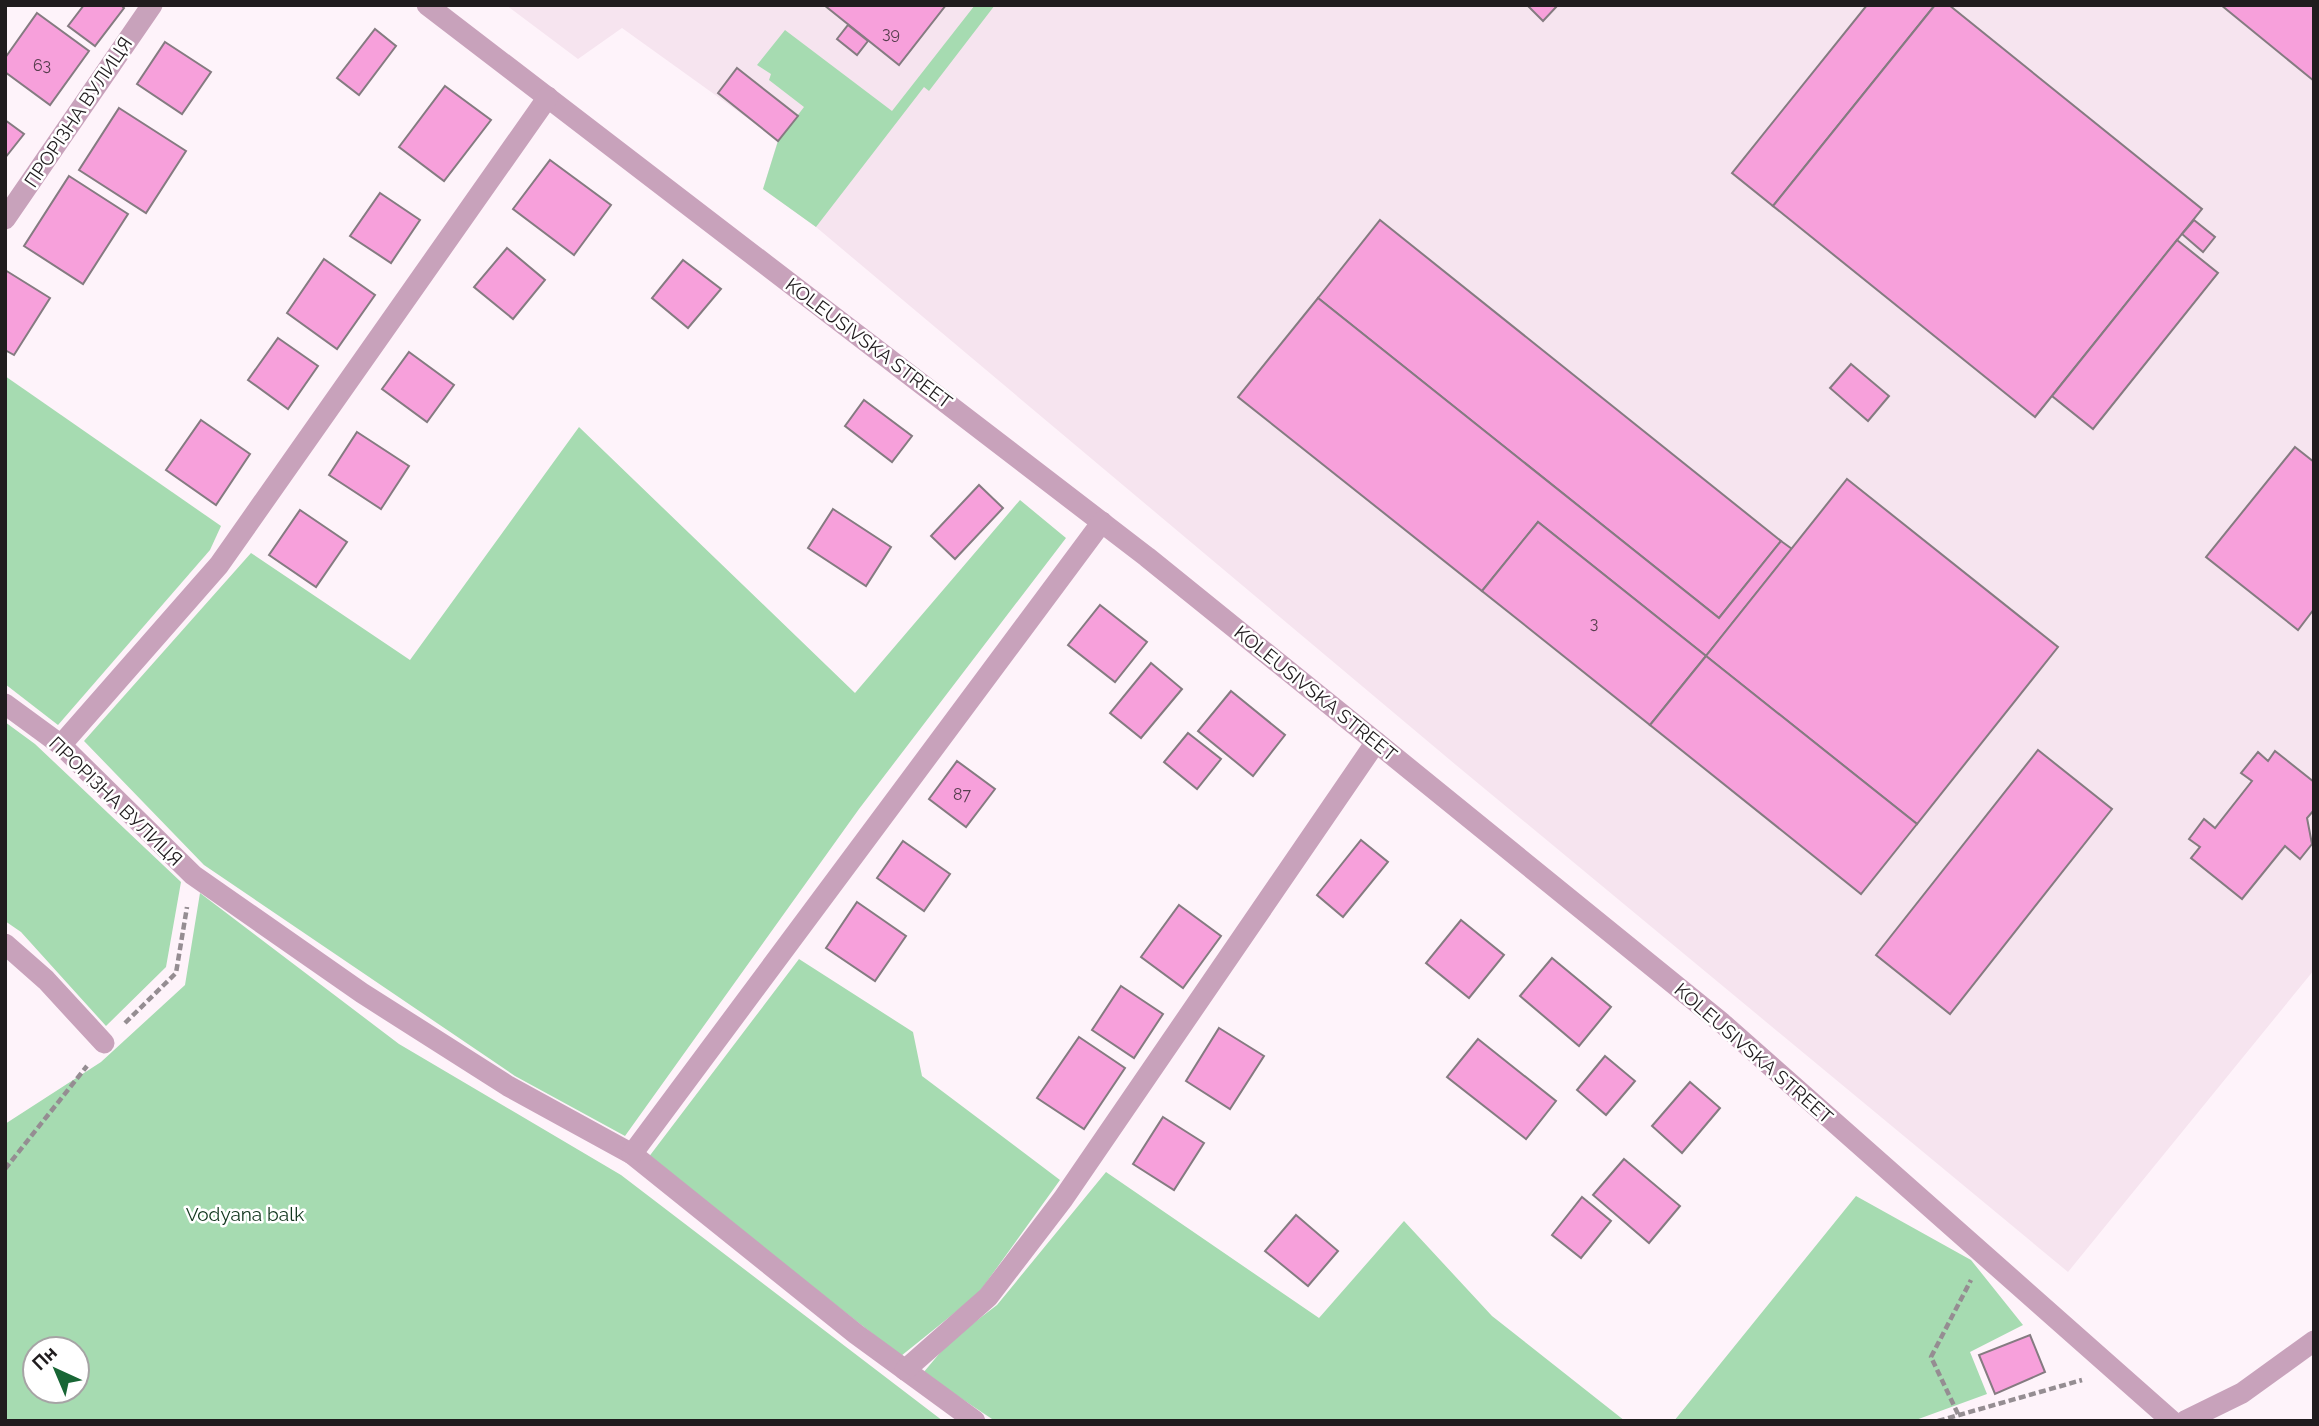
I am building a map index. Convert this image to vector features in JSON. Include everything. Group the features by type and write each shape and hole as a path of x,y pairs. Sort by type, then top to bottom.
{"street":[{"name":"ПРОРІЗНА ВУЛИЦЯ","path":"5,219 152,5"},
{"name":"KOLEUSIVSKA STREET","path":"427,5 1102,522 1376,742 1722,1023 2172,1421"},
{"path":"61,745 219,565 548,97"},
{"path":"632,1154 1102,522"},
{"name":"ПРОРІЗНА ВУЛИЦЯ","path":"5,704 61,745 193,875 362,993 508,1086 632,1154 733,1237 975,1421"},
{"path":"905,1370 988,1297 1063,1199 1376,742"},
{"path":"5,944 46,980 104,1043"},
{"path":"2185,1421 2242,1393 2314,1341"}],"path":[{"path":"1958,1414 1931,1357 1985,1255"},
{"path":"1938,1421 2116,1370"}],"shaded area":[{"path":"506,5 2314,5 2314,970 2068,1272 1456,765 816,227 763,189 778,140 622,28 578,59"}],"green space":[{"path":"975,5 995,5 929,91 924,87 816,227 763,189 778,141 804,107 769,80 771,74 757,65 785,30 892,111"},
{"path":"5,376 221,526 210,550 58,725 5,684"},
{"path":"579,427 855,693 1020,500 1066,538 859,809 625,1136 515,1076 204,865 84,741 251,553 410,660"},
{"path":"5,722 35,744 181,882 166,967 106,1026 21,932 5,921"},
{"name":"Vodyana balk","path":"200,893 399,1044 621,1175 943,1421 5,1421 5,1124 101,1062 185,985"},
{"path":"799,959 913,1032 922,1076 1060,1180 978,1294 901,1356 648,1158"},
{"path":"1106,1172 1319,1318 1404,1221 1492,1316 1625,1421 995,1421 923,1373 950,1341 997,1305"},
{"path":"1856,1196 1971,1260 2023,1325 1970,1352 1987,1394 1913,1421 1674,1421"}],"building":[{"path":"84,5 121,5 124,8 95,46 68,26"},
{"path":"824,5 946,5 899,65"},
{"path":"1527,5 1558,5 1543,21"},
{"path":"1867,5 1935,5 1773,206 1732,173"},
{"path":"1935,5 1949,5 2202,209 2035,417 1773,206"},
{"path":"2221,5 2314,5 2314,81"},
{"path":"37,13 89,51 50,105 5,72 5,58"},
{"path":"848,25 868,41 857,55 837,39"},
{"path":"375,29 396,46 359,95 337,78"},
{"path":"165,42 211,72 182,114 137,84"},
{"path":"737,68 798,116 778,141 718,93"},
{"path":"445,86 491,120 444,181 399,147"},
{"path":"119,108 186,151 146,213 79,170"},
{"path":"5,120 24,134 5,158"},
{"path":"550,160 611,205 574,255 513,209"},
{"path":"69,176 128,214 83,284 24,246"},
{"path":"380,193 420,220 391,263 350,236"},
{"path":"1380,220 1781,541 1719,618 1318,298"},
{"path":"2194,220 2215,237 2203,252 2182,234"},
{"path":"2177,240 2218,273 2093,429 2052,396"},
{"path":"507,248 545,280 513,319 474,287"},
{"path":"324,259 375,295 337,349 287,313"},
{"path":"683,260 721,289 688,328 652,298"},
{"path":"5,270 50,298 14,355 5,350"},
{"path":"1318,298 1719,618 1781,541 1792,549 1706,656 1538,522 1482,591 1238,397"},
{"path":"278,338 318,366 288,409 248,380"},
{"path":"409,352 454,385 427,422 382,389"},
{"path":"1851,364 1889,396 1868,421 1830,388"},
{"path":"864,400 912,436 892,462 845,426"},
{"path":"201,420 250,454 216,505 166,470"},
{"path":"357,432 409,466 381,509 329,475"},
{"path":"2295,447 2314,462 2314,609 2298,630 2206,557"},
{"path":"1847,479 2058,647 1917,824 1706,656"},
{"path":"979,485 1003,508 955,559 931,536"},
{"path":"833,509 891,547 866,586 808,548"},
{"path":"300,510 347,542 316,587 269,555"},
{"path":"1538,522 1706,656 1650,725 1482,591"},
{"path":"1100,605 1147,642 1115,682 1068,645"},
{"path":"1706,656 1917,824 1861,894 1650,725"},
{"path":"1151,663 1182,689 1141,738 1110,713"},
{"path":"1231,691 1285,735 1253,776 1198,731"},
{"path":"1188,733 1221,759 1197,789 1164,762"},
{"path":"2038,750 2112,809 1950,1014 1876,955"},
{"path":"2275,751 2314,782 2314,810 2307,818 2312,844 2300,859 2285,846 2242,899 2191,858 2200,847 2189,839 2204,819 2215,828 2252,781 2241,773 2258,752 2268,761"},
{"path":"957,761 995,789 966,827 929,799"},
{"path":"1361,840 1388,862 1343,917 1317,895"},
{"path":"903,841 950,874 924,911 877,878"},
{"path":"857,902 906,936 875,981 826,948"},
{"path":"1179,905 1221,936 1183,988 1141,957"},
{"path":"1461,920 1504,955 1469,998 1426,963"},
{"path":"1552,958 1611,1007 1579,1046 1520,996"},
{"path":"1121,986 1163,1014 1134,1058 1092,1030"},
{"path":"1219,1028 1264,1056 1230,1109 1186,1081"},
{"path":"1079,1037 1125,1068 1084,1129 1037,1098"},
{"path":"1478,1039 1556,1101 1526,1139 1447,1077"},
{"path":"1605,1056 1635,1081 1606,1115 1577,1090"},
{"path":"1690,1082 1720,1108 1682,1153 1652,1126"},
{"path":"1163,1117 1204,1143 1174,1190 1133,1164"},
{"path":"1624,1159 1680,1206 1649,1243 1593,1195"},
{"path":"1582,1197 1611,1221 1581,1258 1552,1235"},
{"path":"1296,1215 1338,1251 1308,1286 1265,1251"},
{"path":"2030,1335 2045,1372 1995,1394 1979,1355"}]}
